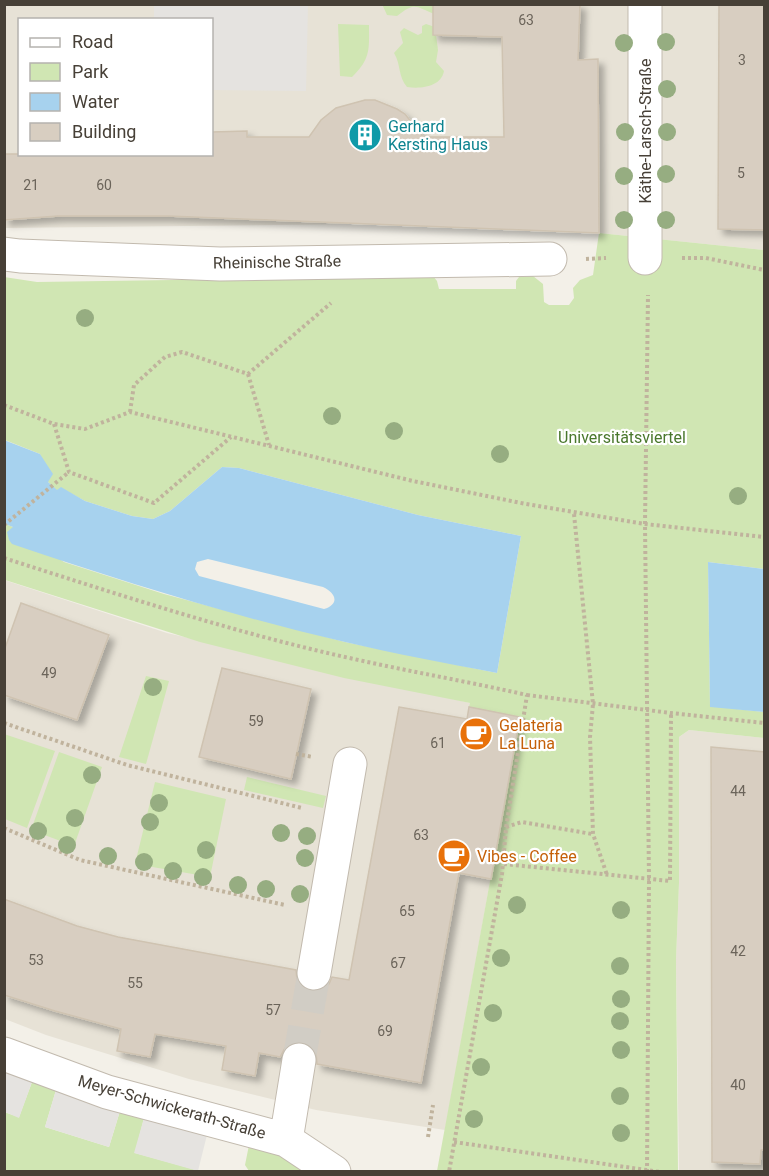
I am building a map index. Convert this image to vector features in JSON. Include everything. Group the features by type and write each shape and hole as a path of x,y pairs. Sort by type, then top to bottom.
{"street":[{"name":"Käthe-Larsch-Straße","path":"645,4 645,258"},
{"name":"Rheinische Straße","path":"4,254 220,264 550,259"},
{"path":"314,973 350,764"},
{"name":"Meyer-Schwickerath-Straße","path":"4,1054 107,1092 286,1140 334,1172"},
{"path":"286,1140 299,1060"}],"path":[{"path":"647,1170 649,880 645,525 648,285 645,258 706,258 765,270"},
{"path":"248,374 354,284 369,261"},
{"path":"130,412 134,385 165,357 182,352 248,374"},
{"path":"248,374 269,444"},
{"path":"4,405 54,424 85,429 130,412 269,444 413,481 574,514 645,525 765,537"},
{"path":"54,424 69,472"},
{"path":"69,472 154,503 231,436"},
{"path":"5,524 69,472"},
{"path":"574,514 593,704 590,737 592,834 606,875"},
{"path":"4,558 172,611 353,659 528,695 671,714 765,723"},
{"path":"449,1172 504,864 506,828 528,695"},
{"path":"504,864 670,881 671,714"},
{"path":"4,723 127,765 341,817"},
{"path":"506,828 522,822 592,834"},
{"path":"4,828 80,860 324,913"},
{"path":"428,1137 433,1105"},
{"path":"454,1142 660,1172"}],"shaded area":[{"path":"4,5 764,5 764,250 599,233 360,224 5,228"},
{"path":"154,5 308,5 306,91 213,90 213,18 154,18"},
{"path":"4,580 167,633 470,703 470,707 520,717 445,1130 316,1110 189,1079 46,1035 5,1019"},
{"path":"689,730 764,738 764,1171 679,1172 676,960 679,883 679,737"},
{"path":"4,1072 32,1082 19,1118 5,1112"},
{"path":"56,1090 120,1111 109,1147 45,1127"},
{"path":"144,1118 207,1135 198,1171 134,1153"}],"green space":[{"path":"382,4 445,5 435,14 412,7 397,16 387,15"},
{"path":"338,24 369,25 368,53 363,65 352,77 340,76"},
{"path":"426,24 435,27 438,50 436,62 444,71 435,84 418,88 407,87 402,79 394,53 403,43 400,32 404,28 418,35 422,33 422,26"},
{"name":"Universitätsviertel","path":"599,233 764,250 764,569 708,562 710,706 764,712 764,738 689,730 679,737 679,883 676,960 678,1171 437,1171 520,717 469,707 470,703 344,678 200,642 5,580 5,524 13,527 64,562 164,594 345,642 497,673 521,536 418,515 239,468 222,467 170,511 153,519 132,516 85,501 61,488 57,491 48,482 40,454 5,440 4,277 37,282 433,276 439,289 516,289 516,281 519,277 533,276 543,284 544,302 549,305 569,305 574,298 573,288 580,280 593,275"},
{"path":"146,676 169,681 146,764 119,757"},
{"path":"4,734 55,751 27,828 5,819"},
{"path":"59,752 102,767 74,846 31,830"},
{"path":"247,777 326,796 323,808 244,790"},
{"path":"155,782 226,799 210,877 135,864"},
{"path":"32,1082 56,1090 45,1127 109,1147 120,1111 144,1118 135,1153 200,1171 5,1171 4,1112 19,1117"},
{"path":"249,1145 282,1156 302,1171 249,1171 245,1165"}],"water":[{"path":"4,440 40,454 53,474 48,482 57,490 61,487 85,501 132,516 153,519 170,511 222,467 239,468 418,515 521,536 497,673 345,642 177,597 12,544 7,532 13,527 5,524","holes":["208,559 323,587 331,592 334,598 332,604 324,609 199,576 195,569 197,562"]},
{"path":"708,562 764,569 764,712 710,707"}],"building":[{"name":"Gerhard Kersting Haus","path":"433,4 580,4 578,60 598,59 599,233 168,216 58,216 4,220 4,154 18,154 18,156 213,156 213,132 247,131 247,137 309,137 321,120 336,108 365,100 375,100 405,114 423,137 504,137 502,37 433,35"},
{"path":"719,4 765,4 765,230 718,229"},
{"path":"21,603 109,635 77,720 4,695 4,651"},
{"path":"222,668 311,689 291,779 199,757"},
{"path":"399,707 467,719 469,707 520,717 491,879 459,873 421,1083 317,1064 316,1053 310,1045 301,1041 285,1048 280,1057 259,1053 255,1076 222,1070 226,1046 155,1034 150,1057 117,1051 121,1029 4,995 4,899 77,926 118,937 296,970 297,980 302,987 310,991 321,990 329,984 332,977 349,980"},
{"path":"711,747 765,752 765,1149 761,1150 760,1164 712,1162"}],"tunnel":[{"path":"299,1060 314,973"}],"place":[{"name":"Gerhard Kersting Haus","path":"365,135"},
{"name":"Gelateria La Luna","path":"476,734"},
{"name":"Vibes - Coffee","path":"454,856"}]}
